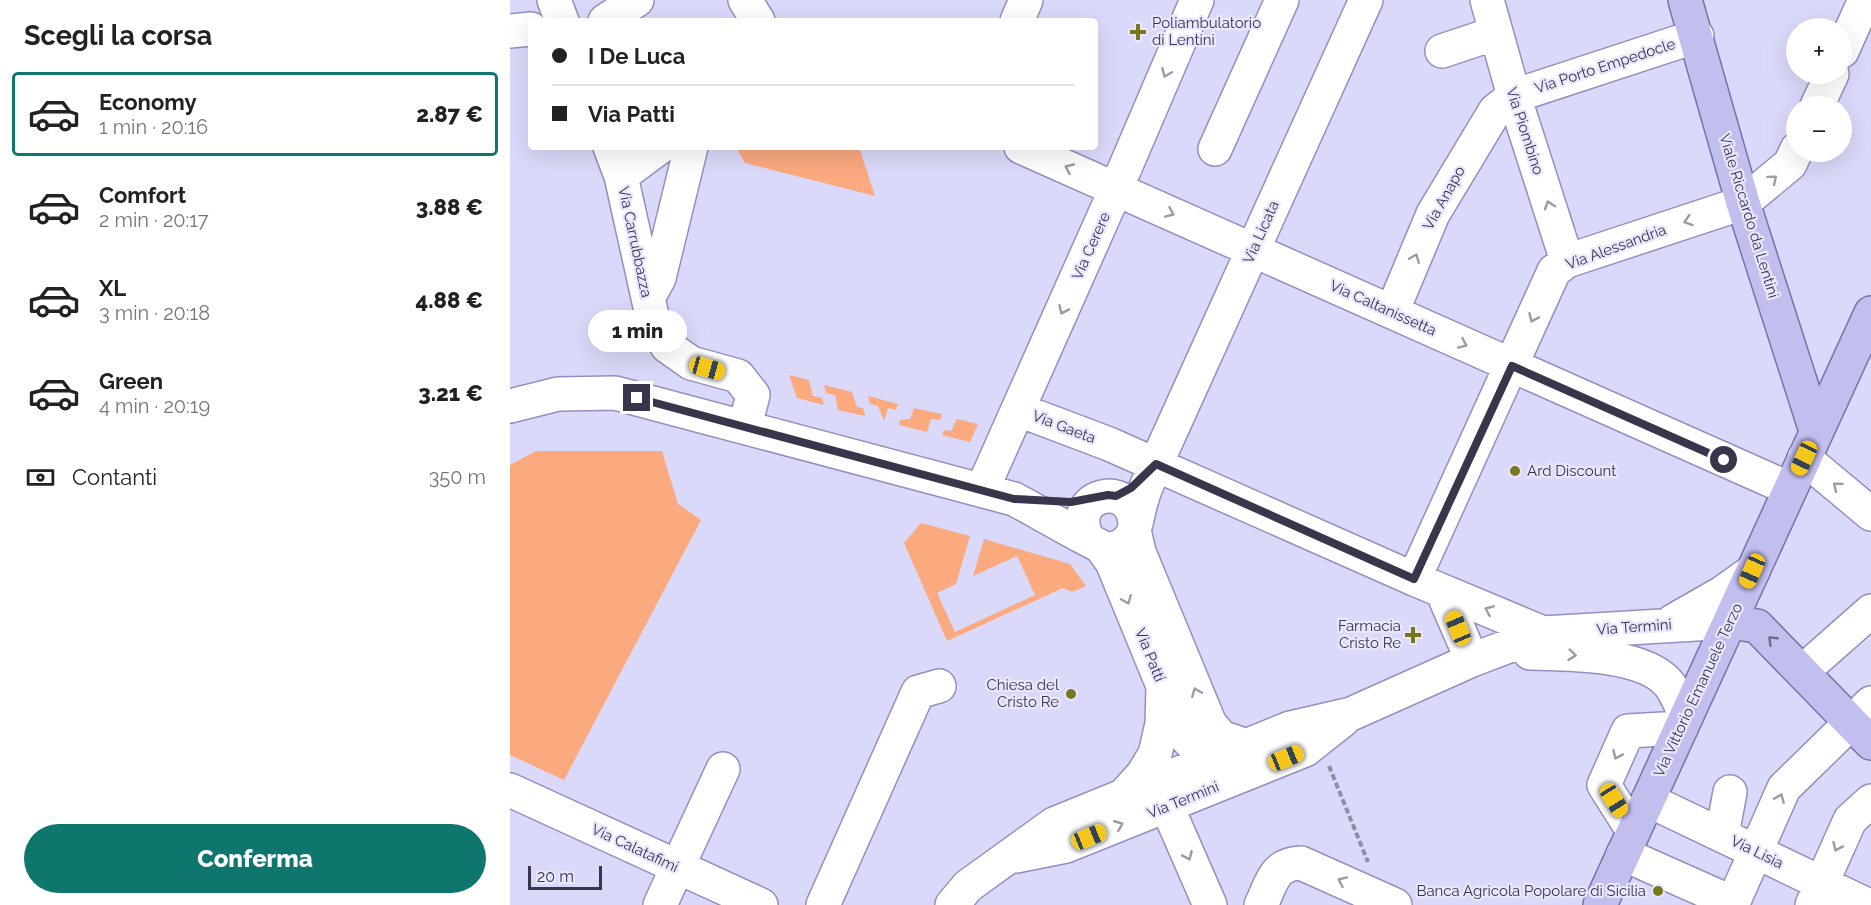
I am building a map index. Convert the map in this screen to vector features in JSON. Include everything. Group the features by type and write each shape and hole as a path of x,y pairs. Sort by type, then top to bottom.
{"main road":[{"name":"Viale Riccardo da Lentini","path":"1685,0 1743,203 1797,375 1810,444"},
{"name":"Via Vittorio Emanuele Terzo","path":"1600,905 1871,313"},
{"path":"1797,375 1841,377"},
{"path":"1730,622 1757,626 1803,671 1864,723"}],"street":[{"path":"554,0 560,18"},
{"path":"610,18 637,0"},
{"path":"745,0 756,18"},
{"path":"1018,18 1026,0"},
{"name":"Via Cerere","path":"982,490 1197,0"},
{"path":"1215,149 1282,0"},
{"name":"Via Licata","path":"1135,527 1156,464 1366,0"},
{"name":"Via Piombino","path":"1487,0 1514,96 1567,261"},
{"path":"1852,29 1865,0"},
{"path":"510,31 528,29"},
{"path":"1442,51 1496,33"},
{"name":"Via Porto Empedocle","path":"1514,96 1696,36"},
{"name":"Via Anapo","path":"1392,312 1432,214 1495,111 1514,96"},
{"path":"615,162 651,150"},
{"path":"648,298 659,278 690,150"},
{"name":"Via Caltanissetta","path":"1028,150 1790,489"},
{"name":"Via Carrubbazza","path":"615,162 652,320 667,346 691,363 738,376 753,395 745,426"},
{"path":"1743,203 1791,162"},
{"name":"Via Alessandria","path":"1512,366 1554,270 1567,261 1743,203"},
{"path":"1428,585 1512,366"},
{"path":"510,406 558,394 615,393 1014,499 1049,502 1105,498 1132,509 1135,527 1125,543 1109,549 1014,499"},
{"name":"Via Gaeta","path":"1019,410 1156,464"},
{"path":"1810,444 1871,514"},
{"path":"1094,543 1082,522 1087,506 1131,488 1156,464 1428,585 1543,633"},
{"name":"Via Patti","path":"1135,527 1139,552 1210,724"},
{"name":"Via Patti","path":"1094,543 1112,562 1163,686 1159,781 1143,774 1123,796"},
{"path":"1666,625 1722,593 1752,571"},
{"path":"1428,585 1472,660"},
{"path":"1803,671 1871,611"},
{"name":"Via Termini","path":"1247,760 1290,729 1351,714 1472,660 1543,633 1730,622"},
{"name":"Via Termini","path":"1472,660 1530,653 1567,654 1627,662 1656,673 1668,683 1683,722"},
{"path":"823,905 918,692 939,686"},
{"path":"1163,686 1176,726 1210,775"},
{"name":"Via Termini","path":"1003,859 1066,846 1159,781 1210,775 1247,760 1305,750 1351,714"},
{"path":"1683,722 1628,731 1604,785 1628,842 1733,903 1784,788 1864,723"},
{"path":"1210,724 1247,760"},
{"path":"1210,724 1210,775"},
{"path":"660,905 723,769"},
{"path":"1159,781 1210,905"},
{"name":"Via Calatafimi","path":"510,790 761,905"},
{"path":"1722,835 1730,792"},
{"name":"Via Termini","path":"951,905 968,886 1054,824 1123,796"},
{"name":"Via Lisia","path":"1648,800 1756,852 1817,894 1867,905"},
{"path":"1817,894 1850,820 1871,801"},
{"path":"1261,905 1279,869 1288,863 1301,863 1389,902"}],"path":[{"path":"1319,740 1389,902"}],"shaded area":[{"path":"738,150 860,150 875,196 745,163"},
{"path":"789,375 809,380 813,396 822,398 824,405 797,398"},
{"path":"824,385 852,392 857,407 863,408 865,416 838,410 835,395 826,393"},
{"path":"868,396 898,404 895,410 888,408 884,421 878,406 870,404"},
{"path":"914,408 942,414 940,420 931,419 927,432 899,425 900,420 910,419"},
{"path":"957,419 978,424 970,442 942,435 944,430 951,431"},
{"path":"536,451 662,451 678,504 701,520 564,780 510,755 510,465"},
{"path":"921,523 970,536 956,584 937,593 955,632 1035,595 1017,556 973,576 984,539 1070,564 1086,586 1072,592 1063,588 947,641 904,543"}],"place":[{"name":"Poliambulatorio di Lentini","path":"1138,32"},
{"name":"Ard Discount","path":"1515,471"},
{"name":"Farmacia Cristo Re","path":"1413,635"},
{"name":"Chiesa del Cristo Re","path":"1071,694"},
{"name":"Banca Agricola Popolare di Sicilia","path":"1658,891"}],"route":[{"path":"637,398 1014,499 1071,502 1093,500 1108,495 1116,496 1131,488 1156,464 1414,579 1512,366 1724,460"}]}
